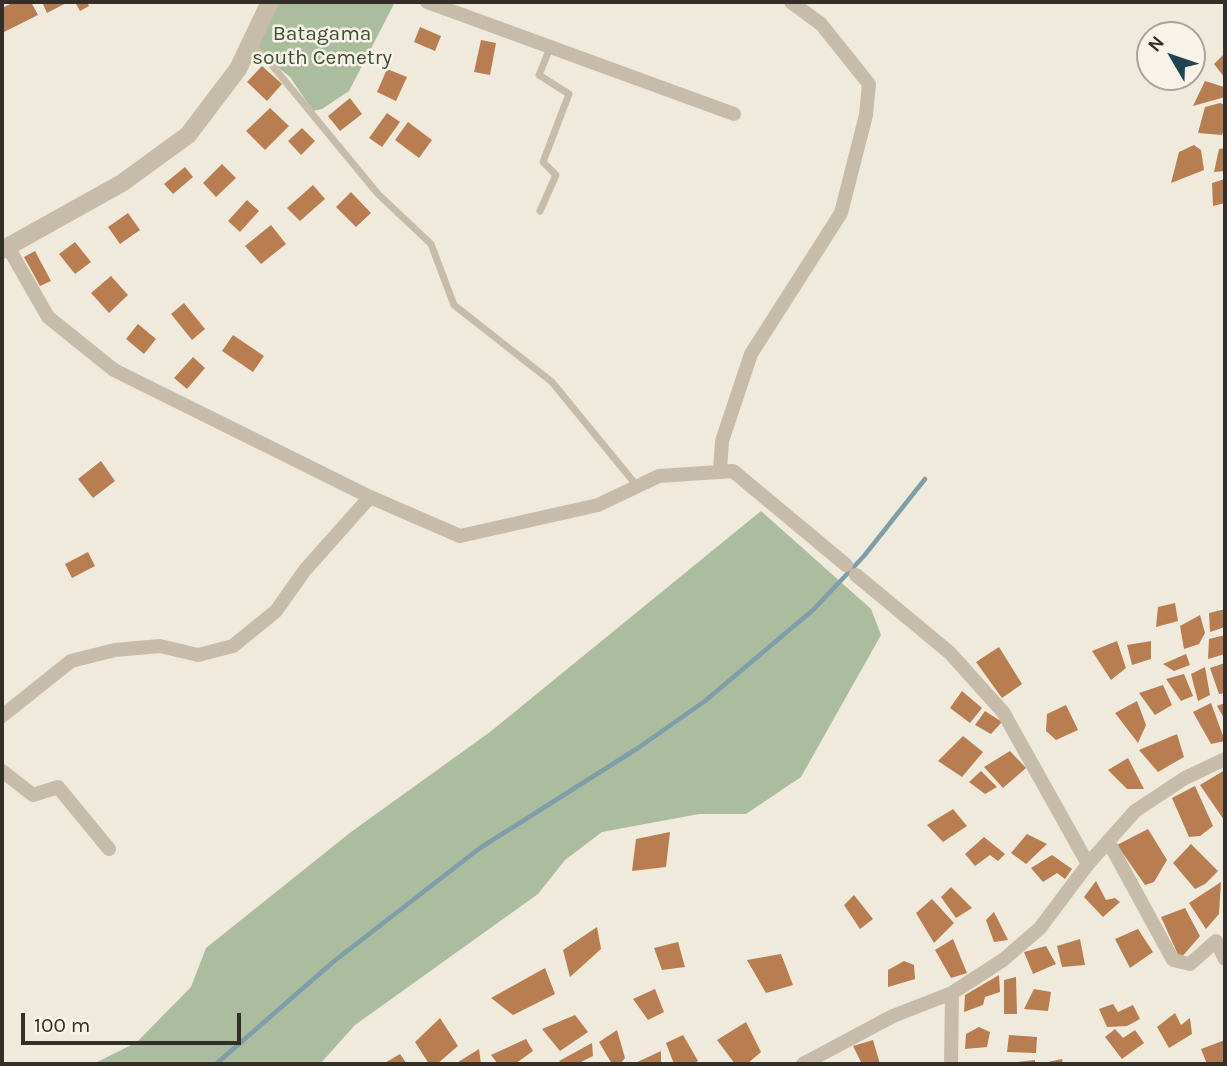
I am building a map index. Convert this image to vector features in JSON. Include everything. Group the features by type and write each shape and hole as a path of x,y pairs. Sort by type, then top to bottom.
{"street":[{"path":"270,2 238,69 188,135 122,183 5,248 48,317 114,370 370,497 460,536 598,505 659,476 733,471 950,653 1003,712 1088,864"},
{"path":"427,2 734,114"},
{"path":"720,470 722,441 751,354 841,213 866,115 869,85 821,24 791,2"},
{"path":"2,716 71,661 115,650 160,646 198,655 233,646 276,611 305,570 370,497"},
{"path":"803,1064 893,1016 952,993 1003,960 1040,928 1088,864 1135,811 1185,778 1225,759"},
{"path":"2,771 33,795 58,787 110,849"},
{"path":"1108,841 1173,960 1190,964 1216,941 1225,959"},
{"path":"951,1064 952,993"}],"lane":[{"path":"250,44 266,58 379,194 431,244 454,305 552,382 637,486"},
{"path":"540,211 556,175 543,162 569,94 539,75 551,46"}],"green space":[{"name":"Batagama south Cemetry","path":"279,2 395,2 349,91 322,109 313,111 290,77 255,49"},
{"path":"761,511 871,609 881,635 801,777 746,814 699,814 602,832 565,860 538,894 355,1025 320,1064 93,1064 137,1042 191,987 206,948 351,832 490,732"}],"building":[{"path":"14,2 31,2 38,15 2,33 2,8"},
{"path":"42,2 68,2 47,13"},
{"path":"75,2 87,2 89,6 80,11"},
{"path":"420,27 441,36 435,51 414,42"},
{"path":"481,40 496,43 490,75 474,72"},
{"path":"1225,53 1225,78 1214,64"},
{"path":"262,66 282,84 267,101 247,82"},
{"path":"387,69 407,77 396,101 377,92"},
{"path":"1206,81 1224,87 1225,97 1193,106 1200,91 1206,91"},
{"path":"350,98 362,114 340,131 328,116"},
{"path":"1220,103 1225,105 1225,128 1222,135 1198,133 1205,107"},
{"path":"270,108 289,126 265,150 246,131"},
{"path":"387,113 400,122 382,147 369,138"},
{"path":"408,122 432,140 419,158 395,140"},
{"path":"302,128 315,141 301,155 288,141"},
{"path":"1194,145 1201,150 1204,170 1171,183 1179,152"},
{"path":"1225,148 1225,171 1214,172 1219,149"},
{"path":"222,164 236,178 216,197 203,183"},
{"path":"185,167 193,177 173,194 164,184"},
{"path":"1225,179 1225,203 1213,206 1212,183"},
{"path":"313,185 325,199 300,221 287,208"},
{"path":"351,192 371,213 356,227 336,207"},
{"path":"247,200 259,211 240,232 228,221"},
{"path":"128,213 140,230 120,244 108,227"},
{"path":"271,225 286,244 261,264 245,246"},
{"path":"75,242 91,262 75,274 59,254"},
{"path":"35,251 51,281 40,286 24,257"},
{"path":"111,276 128,295 109,313 91,293"},
{"path":"184,303 205,329 192,340 171,314"},
{"path":"138,324 156,339 144,354 126,339"},
{"path":"233,335 264,356 253,372 222,351"},
{"path":"193,357 205,368 187,389 174,378"},
{"path":"101,461 115,481 93,498 78,479"},
{"path":"88,552 95,566 72,578 65,564"},
{"path":"1175,603 1178,621 1156,627 1158,607"},
{"path":"1225,609 1225,627 1210,632 1209,613"},
{"path":"1200,615 1205,633 1199,644 1184,649 1180,626"},
{"path":"1225,635 1225,654 1208,659 1209,639"},
{"path":"1117,641 1126,668 1111,680 1092,651"},
{"path":"1151,641 1151,659 1132,665 1127,645"},
{"path":"999,647 1022,684 1002,698 976,662"},
{"path":"1186,654 1190,665 1174,671 1163,664"},
{"path":"1225,663 1225,693 1219,694 1210,668"},
{"path":"1205,667 1210,695 1198,701 1191,674"},
{"path":"1184,674 1193,696 1181,701 1166,679"},
{"path":"1163,685 1172,705 1155,715 1139,693"},
{"path":"962,691 982,708 970,723 950,708"},
{"path":"1137,701 1146,725 1138,743 1115,713"},
{"path":"1211,703 1225,741 1211,744 1193,712"},
{"path":"1225,703 1225,720 1217,706"},
{"path":"1066,705 1078,730 1056,740 1046,731 1047,714"},
{"path":"985,711 1002,722 991,734 975,725"},
{"path":"1177,734 1184,757 1158,772 1139,750"},
{"path":"963,736 983,752 962,777 938,761"},
{"path":"1010,751 1026,768 1003,788 984,767"},
{"path":"1128,758 1144,789 1127,789 1108,770"},
{"path":"1225,770 1225,819 1224,820 1200,785"},
{"path":"981,771 997,787 985,794 969,782"},
{"path":"1195,786 1213,826 1200,836 1189,837 1172,798"},
{"path":"953,809 967,826 943,842 927,825"},
{"path":"1148,829 1167,860 1154,882 1145,885 1117,845"},
{"path":"670,832 666,867 632,871 636,839"},
{"path":"1027,834 1047,844 1026,864 1011,853"},
{"path":"984,837 1005,854 998,861 990,855 975,866 965,854"},
{"path":"1191,844 1218,871 1205,884 1195,889 1173,863"},
{"path":"1052,855 1072,869 1065,879 1057,873 1043,882 1031,868"},
{"path":"1096,881 1106,900 1115,898 1120,902 1103,917 1084,897"},
{"path":"1221,882 1219,914 1206,929 1189,903"},
{"path":"951,887 972,908 956,918 941,897"},
{"path":"854,895 873,919 860,929 844,905"},
{"path":"932,899 954,923 934,943 916,913"},
{"path":"1185,908 1200,936 1180,959 1161,917"},
{"path":"994,912 1008,940 994,942 986,920"},
{"path":"597,927 601,949 570,977 563,950"},
{"path":"1138,929 1153,952 1130,968 1115,939"},
{"path":"953,939 967,973 951,978 935,950"},
{"path":"1080,939 1085,965 1062,967 1057,946"},
{"path":"678,942 685,967 662,970 654,948"},
{"path":"1046,946 1056,964 1033,974 1024,952"},
{"path":"781,954 793,985 766,993 747,960"},
{"path":"904,961 914,965 915,979 888,987 888,970"},
{"path":"545,968 555,994 513,1015 491,998"},
{"path":"999,975 1000,992 985,997 983,1005 964,1012 965,995"},
{"path":"1016,977 1017,1014 1004,1014 1004,980"},
{"path":"655,989 664,1012 648,1020 633,999"},
{"path":"1034,989 1051,992 1048,1011 1024,1009"},
{"path":"1113,1004 1118,1012 1133,1005 1140,1019 1127,1026 1107,1027 1099,1009"},
{"path":"1175,1013 1181,1025 1190,1018 1192,1034 1169,1048 1157,1027"},
{"path":"575,1015 588,1032 560,1051 542,1029"},
{"path":"440,1018 458,1046 437,1064 429,1064 415,1042"},
{"path":"746,1022 761,1052 747,1064 735,1064 717,1040"},
{"path":"979,1027 990,1032 987,1047 965,1049 966,1034"},
{"path":"1115,1029 1123,1038 1135,1030 1144,1043 1122,1059 1105,1037"},
{"path":"617,1030 625,1058 620,1064 612,1064 599,1042"},
{"path":"683,1035 698,1061 693,1064 674,1064 666,1043"},
{"path":"1009,1035 1037,1037 1036,1053 1007,1052"},
{"path":"526,1039 533,1051 515,1064 498,1064 491,1055"},
{"path":"873,1040 880,1064 862,1064 853,1046"},
{"path":"1225,1040 1225,1064 1207,1064 1201,1049"},
{"path":"592,1043 593,1056 577,1064 564,1064 559,1061"},
{"path":"479,1049 481,1064 455,1064"},
{"path":"661,1051 661,1064 633,1064"},
{"path":"400,1054 407,1064 383,1064"},
{"path":"1062,1059 1063,1064 1043,1064 1043,1063"},
{"path":"1035,1060 1035,1064 1017,1064 1017,1062"}],"waterway":[{"path":"216,1064 333,962 480,848 638,748 705,701 813,610 864,556 925,479"}]}
